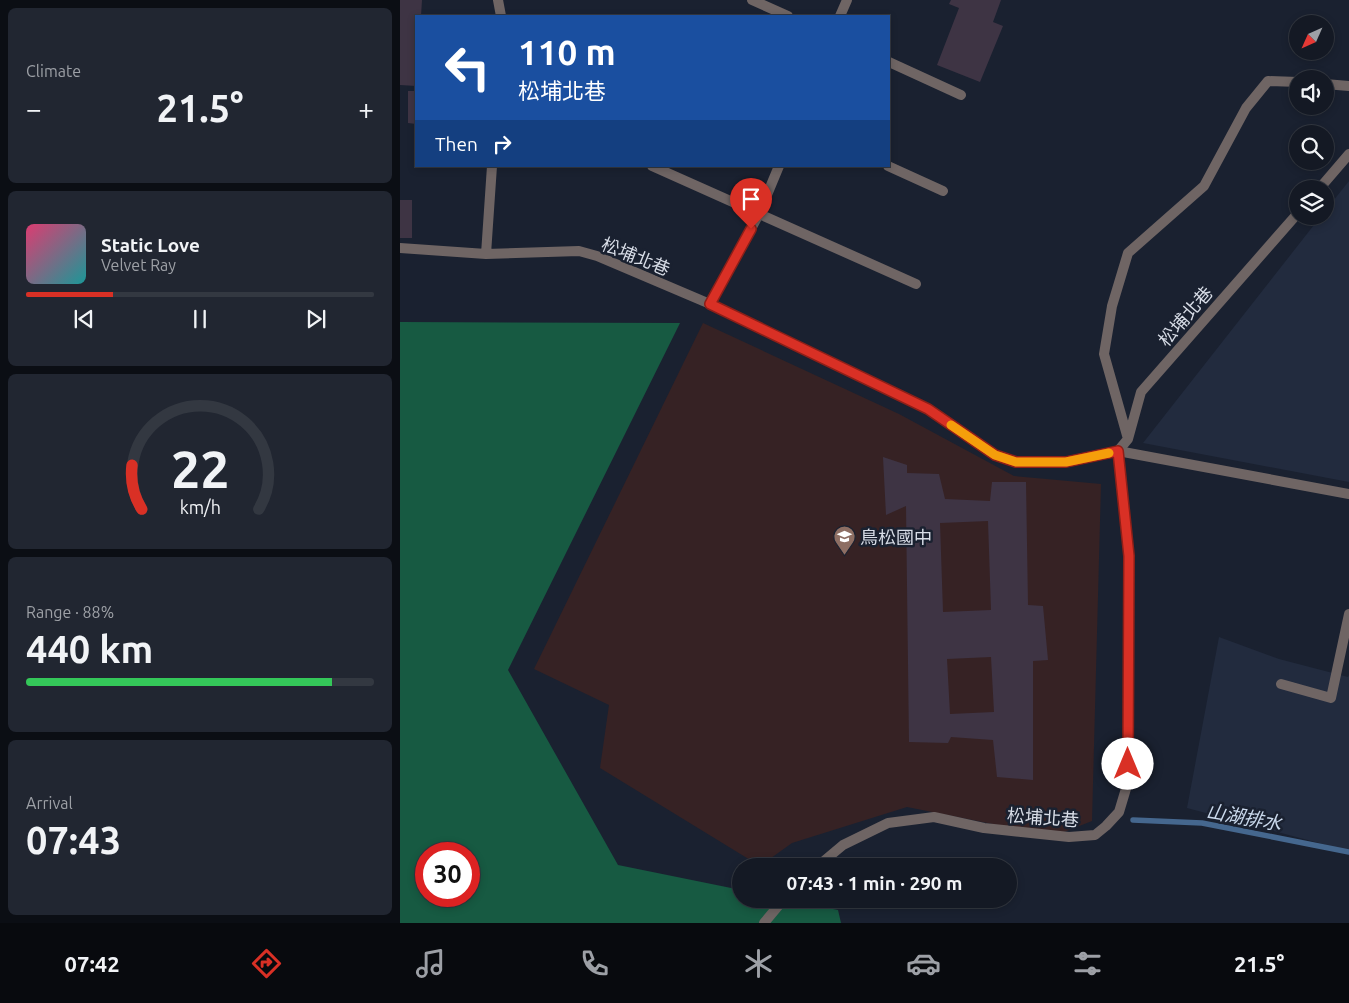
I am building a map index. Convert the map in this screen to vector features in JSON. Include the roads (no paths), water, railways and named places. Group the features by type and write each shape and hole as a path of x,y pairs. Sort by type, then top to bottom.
{"street":[{"path":"498,0 501,15"},
{"path":"752,0 786,15"},
{"path":"840,15 847,0"},
{"path":"890,62 961,94"},
{"path":"1128,439 1104,354 1112,306 1128,253 1204,186 1246,108 1268,81 1289,82"},
{"path":"1334,84 1349,86"},
{"path":"1327,180 1349,154"},
{"path":"486,254 492,167"},
{"path":"654,167 916,284"},
{"path":"710,304 759,214 778,167"},
{"path":"890,167 944,191"},
{"name":"松埔北巷","path":"828,858 844,846 888,823 934,817 984,828 1069,838 1094,835 1106,826 1119,812 1128,782 1129,556 1118,451 1128,439 1141,392 1289,223"},
{"name":"松埔北巷","path":"400,248 486,254 579,251 597,256 710,304 928,409 995,455 1016,462 1066,462 1118,451 1349,494"},
{"path":"1281,684 1331,698 1349,614"},
{"path":"764,923 776,908"}],"waterway":[{"name":"山湖排水","path":"1133,820 1202,823 1349,852"}],"place":[{"name":"鳥松國中","path":"844,556"}]}
